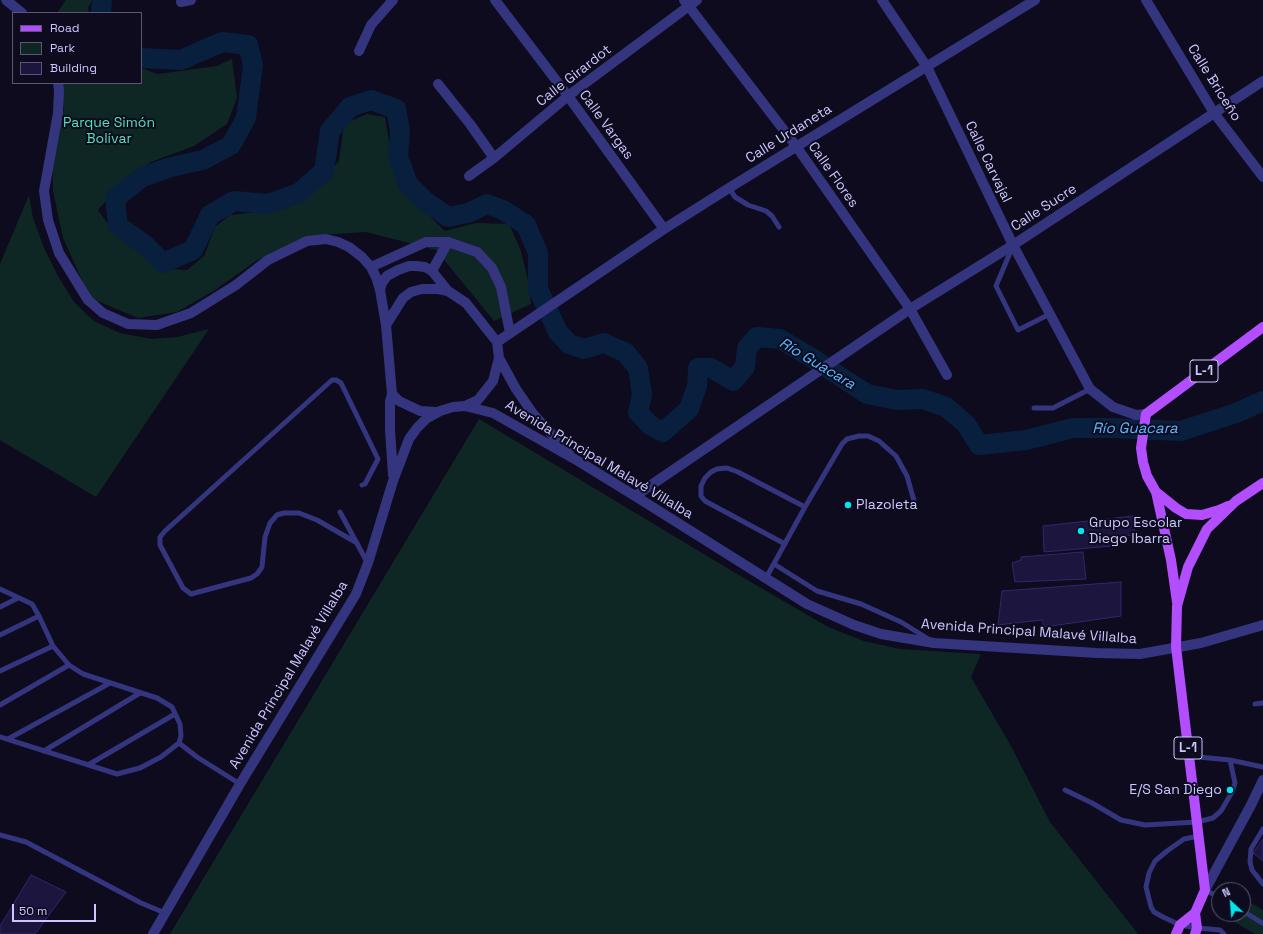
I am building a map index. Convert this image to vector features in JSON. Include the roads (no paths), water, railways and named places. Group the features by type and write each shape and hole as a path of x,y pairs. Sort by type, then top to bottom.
{"main road":[{"name":"L-1","path":"1178,929 1195,913 1205,890 1176,647 1177,606 1171,560 1156,492 1143,462 1141,448 1145,419 1263,327"},
{"name":"L-1","path":"1156,492 1186,514 1202,515 1219,510 1236,501 1263,483"},
{"name":"L-1","path":"1177,606 1188,567 1207,529 1236,501"},
{"path":"1195,913 1196,931"}],"street":[{"path":"6,0 21,12"},
{"path":"181,2 191,0"},
{"path":"359,51 371,25 393,0"},
{"name":"Calle Vargas","path":"495,0 568,96 664,229"},
{"name":"Calle Girardot","path":"469,176 494,158 568,96 686,3 697,0"},
{"name":"Calle Carvajal","path":"882,0 927,67 1013,245 1090,389 1113,407 1145,419"},
{"name":"Calle Urdaneta","path":"497,342 664,229 796,146 1035,0"},
{"name":"Calle Briceño","path":"1146,0 1214,113 1263,178"},
{"name":"Calle Flores","path":"686,3 796,146 910,309 947,375"},
{"name":"Calle Sucre","path":"635,496 910,309 1013,245 1263,81"},
{"path":"58,84 58,113 44,191 48,220 59,253 88,300 103,313 128,324 157,325 191,313 236,285 268,260 307,241 326,239 338,242 349,247 362,257 371,267 380,290 386,325 392,394 390,401 390,430 393,481"},
{"path":"438,84 470,124 494,158"},
{"path":"371,267 426,242 448,242 477,252 492,268 501,287 513,330"},
{"path":"432,271 448,242"},
{"path":"380,290 382,282 387,276 409,266 416,266 425,267 432,271 448,291"},
{"path":"386,325 400,302 411,292 422,289 438,288 457,295 466,303 497,342 499,358 493,381 478,400 465,406"},
{"path":"499,358 534,416 578,461"},
{"path":"392,394 399,401 420,411 440,411"},
{"name":"Avenida Principal Malavé Villalba","path":"153,934 240,784 356,594 368,563 393,481 409,439 427,418 440,411 453,407 465,406 492,413 578,461 807,604 854,625 881,634 934,643 1097,653 1140,654 1201,643 1263,625"},
{"path":"1205,890 1252,805 1263,780"}],"lane":[{"path":"729,188 735,197 748,205 766,211 772,216 779,227"},
{"path":"1013,245 996,286 1018,330 1050,314"},
{"path":"357,543 317,520 299,513 284,513 277,515 270,523 265,537 262,567 258,574 243,580 191,594 183,588 160,545 160,537 332,380 336,380 341,383 378,459 365,484 362,485"},
{"path":"1034,408 1053,408 1090,389"},
{"path":"766,578 805,507 842,444 847,439 859,436 868,436 879,441 896,456 907,476 916,508"},
{"path":"785,544 705,501 701,496 701,486 705,478 717,469 726,468 738,472 805,507"},
{"path":"340,512 368,563"},
{"path":"774,564 817,591 861,604 901,622 934,643"},
{"path":"0,589 32,604 53,646 69,665 83,674 157,698 172,707 180,724 181,736 179,743 161,757 140,768 117,774 0,737"},
{"path":"0,607 18,598"},
{"path":"0,635 39,616"},
{"path":"0,671 53,646"},
{"path":"0,705 69,665"},
{"path":"8,739 110,683"},
{"path":"44,751 140,693"},
{"path":"1255,704 1263,703"},
{"path":"88,765 176,714"},
{"path":"179,743 197,757 240,784"},
{"path":"1188,756 1230,760 1263,767"},
{"path":"1065,790 1092,803 1121,820 1145,825 1197,822 1213,818 1221,811 1232,792 1235,783 1230,760"},
{"path":"1263,829 1252,849 1250,862 1252,870 1263,884"},
{"path":"0,835 26,842 141,903 165,913"},
{"path":"1199,836 1184,839 1155,861 1148,873 1146,887 1151,907 1154,912 1178,929 1196,931 1220,930 1224,934"},
{"path":"1205,890 1211,893"},
{"path":"1251,916 1262,923"}],"waterway":[{"name":"Río Guacara","path":"101,12 102,0"},
{"name":"Río Guacara","path":"142,58 181,60 222,42 248,45 253,65 246,118 231,145 203,160 171,167 142,177 115,199 118,226 144,244 163,263 193,250 210,215 234,201 268,204 299,193 324,171 330,131 350,107 371,100 396,109 400,131 398,157 408,184 425,201 448,217 468,213 487,204 503,210 526,225 538,253 538,289 558,332 569,344 584,349 604,343 626,353 638,368 642,395 638,412 650,425 663,432 689,409 697,386 698,368 711,368 733,381 745,367 747,348 757,337 780,339 867,394 897,400 923,399 946,407 966,424 979,445 1026,440 1073,428 1181,431 1236,413 1263,401"}],"place":[{"name":"Plazoleta","path":"848,505"},
{"name":"Grupo Escolar Diego Ibarra","path":"1081,531"},
{"name":"E/S San Diego","path":"1230,790"}],"park label":[{"name":"Parque Simón Bolívar","path":"109,132"}]}
